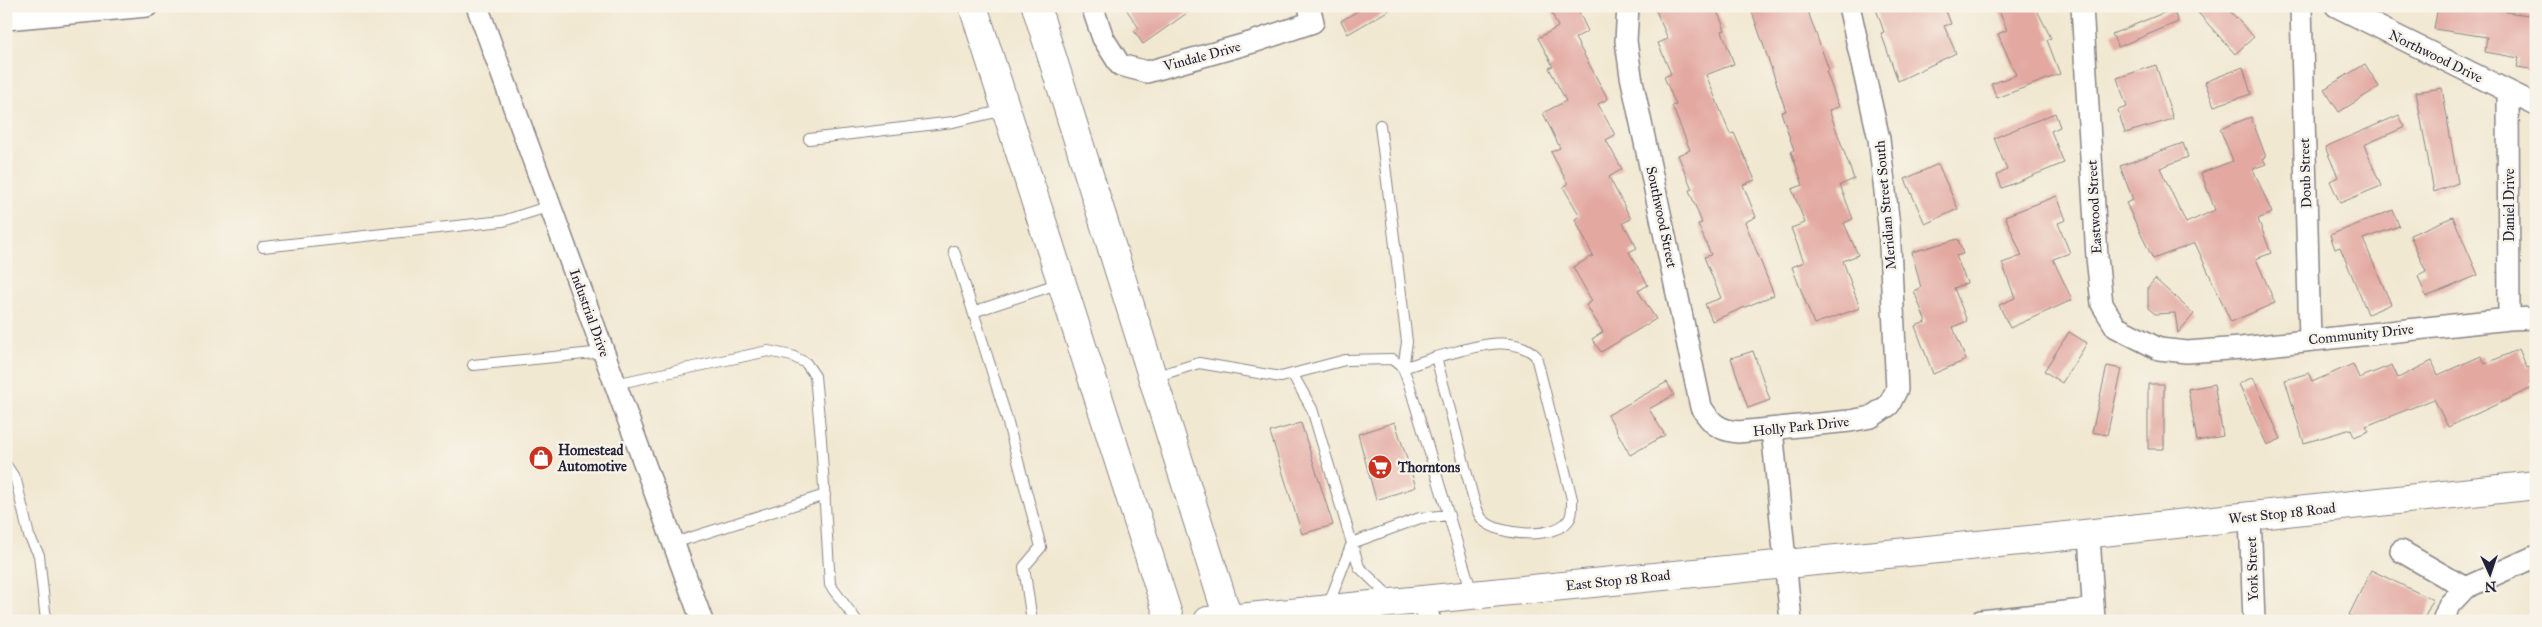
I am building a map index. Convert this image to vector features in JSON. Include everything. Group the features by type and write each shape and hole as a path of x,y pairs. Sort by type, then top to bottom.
{"street":[{"path":"6,19 38,11 147,6"},
{"name":"Industrial Drive","path":"477,6 702,621"},
{"path":"973,6 1170,621"},
{"path":"1036,6 1154,378 1222,620"},
{"name":"Vindale Drive","path":"1092,6 1103,38 1120,65 1147,72 1253,42 1311,14"},
{"name":"Southwood Street","path":"1628,6 1626,41 1631,76 1702,407 1712,424"},
{"name":"Meridian Street South","path":"1849,6 1879,139 1889,226 1898,389 1889,405"},
{"name":"Eastwood Street","path":"2082,6 2097,257 2102,304 2116,327 2136,340 2159,349 2187,352"},
{"name":"Doub Street","path":"2301,6 2310,340"},
{"name":"Northwood Drive","path":"2336,6 2536,105"},
{"name":"Daniel Drive","path":"2508,92 2509,319"},
{"name":"Community Drive","path":"2187,352 2241,348 2509,319 2536,318"},
{"name":"Holly Park Drive","path":"1712,424 1732,432 1850,421 1871,417 1889,405"},
{"path":"1772,429 1791,621"},
{"name":"West Stop 18 Road","path":"2029,540 2536,485"},
{"name":"York Street","path":"2250,516 2254,621"},
{"path":"1981,621 2093,615 2089,534"},
{"name":"East Stop 18 Road","path":"1222,620 1396,602 1426,610 1472,593 2029,540"},
{"path":"2401,551 2465,588"},
{"path":"2444,621 2449,605 2465,588 2536,556"}],"lane":[{"path":"809,139 953,122 1006,110"},
{"path":"1380,125 1407,342 1402,368 1472,593"},
{"path":"263,247 503,221 550,206"},
{"path":"954,251 1006,416 1041,547 1024,567 1032,621"},
{"path":"973,312 1061,282"},
{"path":"1402,368 1436,357 1492,344 1517,345 1528,348 1536,356 1572,499 1572,513 1568,522 1549,532 1515,534 1490,526 1482,520 1474,501 1436,357"},
{"path":"616,384 768,351 792,356 806,363 815,376 830,585 857,621"},
{"path":"473,365 604,352"},
{"path":"1154,378 1199,364 1281,377 1344,360 1392,359 1402,368"},
{"path":"1293,375 1312,410 1359,567 1396,602"},
{"path":"6,465 16,480 29,536 39,555 46,621"},
{"path":"674,544 825,495"},
{"path":"1327,610 1352,543 1420,518 1449,515"}],"building":[{"path":"1124,6 1197,6 1143,44 1134,31 1139,28"},
{"path":"1366,6 1396,6 1348,34 1341,21"},
{"path":"1549,6 1576,6 1588,31 1575,38 1608,99 1598,104 1615,135 1606,140 1622,169 1609,177 1631,219 1623,223 1637,248 1629,252 1648,285 1638,291 1656,319 1601,352 1592,339 1603,332 1586,305 1592,301 1573,267 1593,256 1575,219 1580,216 1563,187 1568,184 1551,152 1560,148 1543,113 1566,101 1549,68 1553,66 1538,38 1558,27"},
{"path":"1654,6 1715,6 1725,30 1722,31 1734,64 1706,75 1730,134 1734,133 1755,180 1743,185 1756,217 1745,222 1774,295 1712,321 1705,304 1721,298 1704,257 1711,255 1698,224 1702,223 1689,190 1692,189 1678,155 1690,150 1672,106 1676,105 1664,77 1671,74 1658,43 1668,39"},
{"path":"1750,6 1806,6 1829,70 1826,71 1839,107 1829,110 1854,179 1840,185 1853,219 1844,223 1858,255 1843,261 1860,308 1814,324 1792,267 1804,262 1791,228 1805,223 1792,189 1803,185 1791,152 1794,150 1781,112 1786,111"},
{"path":"1875,6 1944,6 1951,24 1944,26 1956,53 1898,81 1881,33 1884,32"},
{"path":"1997,6 2035,6 2051,38 2047,40 2060,74 1997,98 1991,84 2016,75 1998,34 2007,30"},
{"path":"2192,6 2225,6 2254,37 2235,54"},
{"path":"2438,6 2507,6 2506,12 2536,16 2536,70 2517,67 2519,58 2485,52 2487,37 2434,29"},
{"path":"2173,9 2178,22 2118,47 2112,34"},
{"path":"2365,64 2379,87 2339,112 2324,89"},
{"path":"2156,65 2173,119 2125,133 2118,110 2127,107 2117,78"},
{"path":"2243,67 2251,94 2214,106 2205,82"},
{"path":"2442,88 2458,183 2434,192 2416,92"},
{"path":"2055,113 2060,127 2051,131 2064,163 2002,188 1997,175 2007,170 1994,138"},
{"path":"2399,115 2405,127 2364,145 2381,186 2340,203 2330,181 2338,177 2325,147"},
{"path":"2251,117 2266,157 2263,159 2266,164 2253,169 2272,213 2258,219 2271,253 2256,259 2275,303 2231,322 2195,243 2153,259 2126,203 2133,200 2120,166 2183,143 2188,157 2160,168 2186,223 2215,210 2201,173 2233,161 2220,129"},
{"path":"1938,164 1958,209 1925,224 1905,179"},
{"path":"2057,196 2066,220 2058,223 2070,253 2053,259 2072,300 2010,328 1999,305 2015,298 2002,263 2022,256 2005,216"},
{"path":"2393,210 2399,226 2363,239 2391,304 2368,314 2340,247 2335,249 2330,235"},
{"path":"2453,217 2478,275 2426,297 2418,276 2426,272 2410,235"},
{"path":"1958,239 1963,254 1956,256 1967,283 1954,288 1967,321 1953,327 1966,360 1933,374 1915,326 1926,322 1914,291 1921,288 1912,252"},
{"path":"2155,279 2194,314 2178,333 2175,313 2155,314 2148,308 2148,287"},
{"path":"2069,332 2087,343 2062,383 2044,371"},
{"path":"2519,349 2527,368 2536,365 2536,380 2530,383 2532,388 2448,427 2434,399 2366,426 2369,431 2354,437 2351,429 2304,443 2285,380 2309,373 2312,382 2353,364 2359,378 2392,365 2398,378 2432,361 2438,375 2481,356 2485,364"},
{"path":"1753,351 1770,400 1748,408 1731,358"},
{"path":"2107,366 2122,369 2107,435 2092,432"},
{"path":"2253,377 2281,439 2267,445 2239,384"},
{"path":"1667,382 1674,395 1649,409 1665,435 1630,455 1608,415"},
{"path":"2148,384 2164,384 2164,449 2148,449"},
{"path":"2214,384 2223,436 2197,441 2188,389"},
{"path":"1395,422 1416,487 1376,500 1358,434"},
{"path":"1301,423 1333,525 1302,534 1270,432"},
{"path":"2371,570 2433,600 2423,621 2360,621 2349,615"}],"place":[{"name":"Homestead Automotive","path":"541,458"},
{"name":"Thorntons","path":"1380,467"}]}
